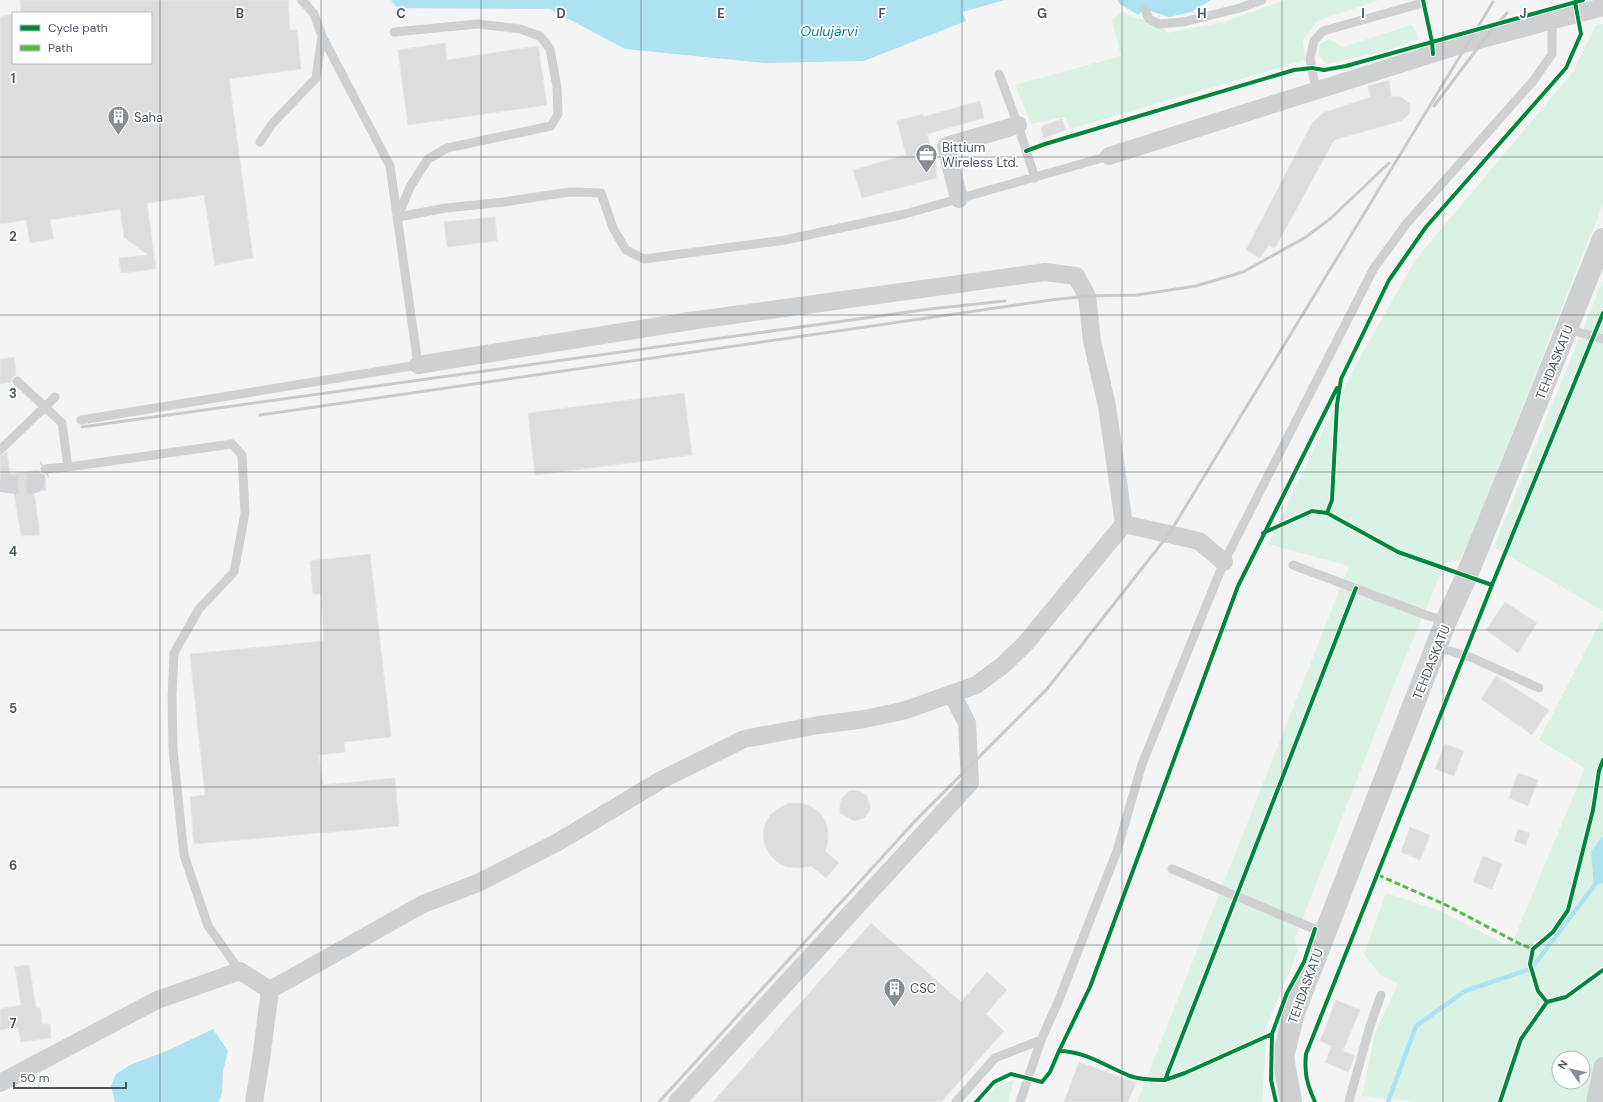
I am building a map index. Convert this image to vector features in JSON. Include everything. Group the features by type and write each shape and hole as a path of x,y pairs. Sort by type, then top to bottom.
{"street":[{"path":"1109,156 1467,43 1603,7"},
{"path":"959,199 946,146 1018,125"},
{"name":"TEHDASKATU","path":"1290,1096 1283,1057 1294,1013 1446,621 1467,576 1568,329 1603,239"},
{"path":"270,990 423,904 478,883 544,849 661,780 744,739 819,725 872,718 906,710 976,685 1002,666 1025,644 1124,524 1107,406 1092,341 1087,296 1076,276 1045,272 690,321 418,365"},
{"path":"1124,524 1199,541 1224,562"},
{"path":"677,1102 970,783 967,723 952,694"},
{"path":"0,1083 157,1000 240,971 270,990"},
{"path":"254,1102 262,1059 270,990"},
{"path":"1595,1102 1603,1066"}],"lane":[{"path":"81,420 418,365 390,166 322,36 314,14 302,0"},
{"path":"1145,9 1149,20 1159,24 1183,22 1240,8 1262,0"},
{"path":"1316,91 1310,58 1314,41 1323,31 1423,3"},
{"path":"1020,1102 1041,1040 1058,1002 1117,850 1142,764 1224,562 1374,268 1407,223 1534,80 1552,54 1552,21"},
{"path":"394,32 478,24 520,28 540,36 550,49 557,88 558,114 550,126 447,148 428,159 410,187 398,217"},
{"path":"260,142 272,124 316,78 322,36"},
{"path":"999,74 1018,125 1035,178"},
{"path":"398,217 446,208 504,202 569,192 601,193 613,228 626,250 644,259 785,240 906,214 1109,156"},
{"path":"1568,329 1603,339"},
{"path":"17,381 44,408 62,423 68,466"},
{"path":"0,450 55,397"},
{"path":"45,469 232,444 242,455 245,513 234,572 200,609 174,652 172,696 173,749 184,855 208,926 240,971"},
{"path":"1293,565 1426,615 1446,621"},
{"path":"1436,647 1470,657 1539,688"},
{"path":"1172,869 1324,933"},
{"path":"1349,1101 1370,1026 1381,995"},
{"path":"956,1102 996,1058 1041,1040"}],"green space":[{"path":"1285,0 1379,0 1317,21 1303,40 1305,60 1070,129 1065,117 1031,124 1015,85 1121,56 1112,20 1122,12 1138,19 1156,19 1167,33 1224,22"},
{"path":"1603,24 1603,204 1472,533 1460,560 1445,563 1395,682 1295,938 1298,951 1267,1025 1262,1102 1137,1102 1349,566 1268,544 1355,366 1416,259 1572,73 1596,25"},
{"path":"1411,25 1416,31 1418,39 1386,51 1326,64 1319,56 1320,44 1329,39 1343,47"},
{"path":"1603,280 1603,611 1494,547"},
{"path":"1603,617 1603,1102 1420,1102 1362,1096 1375,1034 1398,983 1380,975 1364,954 1386,893 1438,910 1505,944 1513,941 1585,768 1539,740"},
{"path":"1014,1080 1008,1102 984,1102 1000,1084"}],"water":[{"name":"Oulujärvi","path":"391,0 1005,0 962,12 966,21 864,61 765,63 625,49 550,9 397,8"},
{"path":"1117,0 1211,0 1191,12 1169,17 1145,9 1138,15 1120,4"},
{"path":"1603,836 1603,883 1594,886 1591,851"},
{"path":"213,1029 228,1051 223,1071 222,1093 219,1102 115,1102 111,1086 116,1074 130,1065 169,1050"}],"building":[{"name":"Saha","path":"20,0 288,0 290,30 297,30 301,69 229,79 253,258 215,265 204,195 147,203 156,269 121,273 119,258 148,255 124,237 120,209 50,220 54,239 30,243 26,220 0,224 0,17 12,14 12,64 152,64 152,12 21,12"},
{"path":"445,43 447,60 538,46 547,105 408,125 398,50"},
{"path":"1389,80 1391,97 1400,96 1410,104 1408,115 1401,121 1334,140 1275,248 1269,245 1260,258 1246,250 1312,123 1323,113 1371,97 1368,86"},
{"path":"980,101 984,118 927,134 937,168 936,178 862,198 853,170 906,155 897,121 923,114 923,117"},
{"path":"1062,119 1066,130 1044,138 1041,127"},
{"path":"495,217 497,241 447,247 444,222"},
{"path":"14,357 16,375 12,377 11,382 0,384 0,359"},
{"path":"684,393 692,455 535,475 528,413"},
{"path":"7,452 10,474 39,470 40,473 45,475 46,490 34,492 40,535 21,536 13,487 0,489 0,456"},
{"path":"370,554 391,737 344,742 345,752 319,755 323,785 395,778 399,826 194,844 190,797 205,795 190,654 324,641 321,594 313,594 310,561"},
{"path":"1505,602 1537,623 1518,653 1486,630"},
{"path":"1496,676 1549,710 1532,735 1481,699"},
{"path":"1445,744 1464,751 1454,776 1435,769"},
{"path":"1518,773 1538,780 1528,806 1509,798"},
{"path":"854,790 867,796 870,810 864,818 854,821 840,813 840,803 842,798 849,791"},
{"path":"789,803 800,803 810,806 819,812 825,820 828,831 828,841 825,851 839,863 826,878 811,866 798,868 788,867 778,863 770,855 765,846 763,835 765,824 770,815"},
{"path":"1410,827 1430,835 1420,860 1401,852"},
{"path":"1518,829 1530,833 1526,845 1514,841"},
{"path":"1483,856 1502,864 1492,889 1473,882"},
{"name":"CSC","path":"871,923 961,1002 987,972 1007,990 986,1014 1004,1031 941,1102 713,1102"},
{"path":"29,965 36,1007 41,1009 42,1024 50,1024 51,1038 21,1042 18,1027 0,1030 0,1009 21,1005 15,967"},
{"path":"1336,1000 1360,1010 1343,1051 1355,1056 1348,1072 1325,1062 1332,1046 1320,1041"},
{"path":"1079,1062 1136,1083 1128,1102 1064,1102"}],"waterway":[{"path":"1388,1102 1416,1026 1465,991 1531,969 1594,886"}],"tunnel":[{"path":"0,483 16,485 35,484 36,474 45,469"}],"railway":[{"path":"659,1102 916,820 1047,689 1169,534 1493,2"},
{"path":"1434,106 1486,37 1507,13"},
{"path":"260,415 1051,300 1087,296 1137,295 1196,286 1243,272 1306,237 1331,218 1389,163"},
{"path":"82,427 930,309 1005,301"}],"marked path":[{"path":"1378,875 1446,905 1520,944 1533,949"}],"cycle path":[{"path":"1423,0 1432,42 1433,54"},
{"path":"1026,151 1045,144 1294,70 1312,68 1324,70 1346,66 1583,0"},
{"path":"1492,585 1398,552 1327,513 1332,500 1337,405 1341,379 1389,280 1426,227 1566,68 1581,34 1575,2"},
{"path":"1315,1102 1307,1078 1305,1067 1306,1054 1492,585 1603,313"},
{"path":"1059,1051 1090,987 1238,586 1337,388"},
{"path":"1263,533 1312,511 1327,513"},
{"path":"976,1102 994,1082 1011,1074 1042,1082 1050,1072 1059,1051 1078,1054 1096,1060 1134,1077 1148,1080 1165,1080 1356,588"},
{"path":"1603,760 1599,771 1593,810 1568,910 1553,932 1533,949 1530,964 1538,991 1547,1002 1566,997 1603,970"},
{"path":"1276,1102 1271,1080 1272,1034 1287,993 1304,962 1315,929"},
{"path":"1500,1102 1521,1039 1547,1002"},
{"path":"1165,1080 1185,1073 1272,1034"}],"place":[{"name":"Saha","path":"118,136"},
{"name":"Bittium Wireless Ltd.","path":"927,174"},
{"name":"CSC","path":"894,1008"}]}
